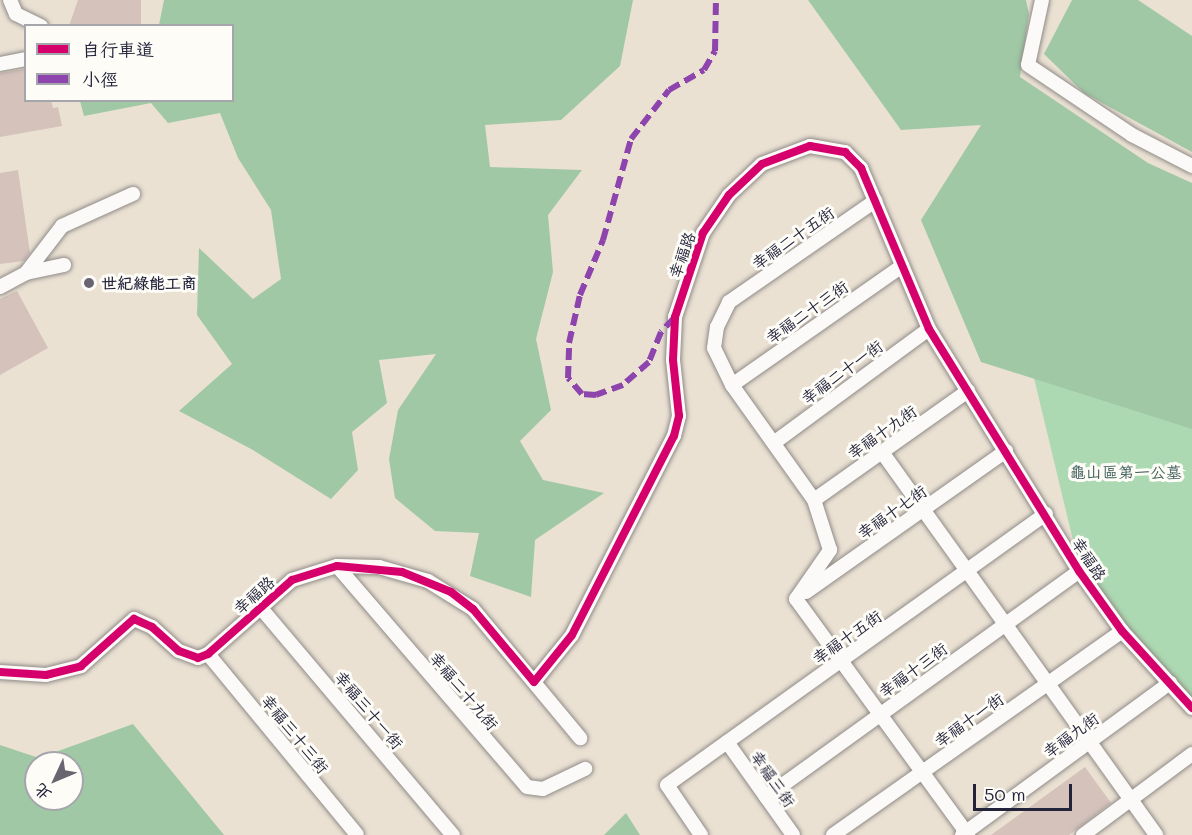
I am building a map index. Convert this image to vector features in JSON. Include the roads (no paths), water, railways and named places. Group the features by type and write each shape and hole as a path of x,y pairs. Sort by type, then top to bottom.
{"street":[{"path":"10,0 16,14 37,24"},
{"path":"1042,0 1028,65 1132,135 1192,166"},
{"path":"0,64 24,59"},
{"name":"幸福路","path":"208,654 292,580 337,566 402,572 451,592 473,609 534,682 572,635 674,436 679,416 673,360 675,317 696,249 714,214 762,164 810,146 845,152 861,168 929,329 1046,514 1079,571 1122,631 1192,708"},
{"path":"26,273 63,226 133,194"},
{"name":"幸福二十五街","path":"732,385 714,348 717,327 729,302 875,201"},
{"path":"0,286 26,273 64,265"},
{"name":"幸福二十三街","path":"732,385 902,266"},
{"name":"幸福二十一街","path":"774,442 929,329"},
{"path":"732,385 814,500 830,550 796,599 965,834"},
{"name":"幸福十九街","path":"814,500 968,391"},
{"path":"882,452 1156,835"},
{"name":"幸福十七街","path":"796,599 1006,452"},
{"name":"幸福十五街","path":"701,835 667,785 1046,514"},
{"name":"幸福二十九街","path":"337,566 527,787 543,789 585,769"},
{"name":"幸福十三街","path":"766,797 1079,571"},
{"name":"幸福三十一街","path":"260,607 453,835"},
{"path":"0,672 46,675 81,666 134,620 152,627 190,657 208,654"},
{"name":"幸福十一街","path":"834,835 1122,631"},
{"name":"幸福三十三街","path":"208,654 357,835"},
{"path":"534,682 580,738"},
{"name":"幸福九街","path":"965,834 1170,683"},
{"name":"幸福三街","path":"727,742 793,835"},
{"path":"1083,835 1192,754"}],"place":[{"name":"世紀綠能工商","path":"89,283"}],"park label":[{"name":"龜山區第一公墓","path":"1126,472"}]}
